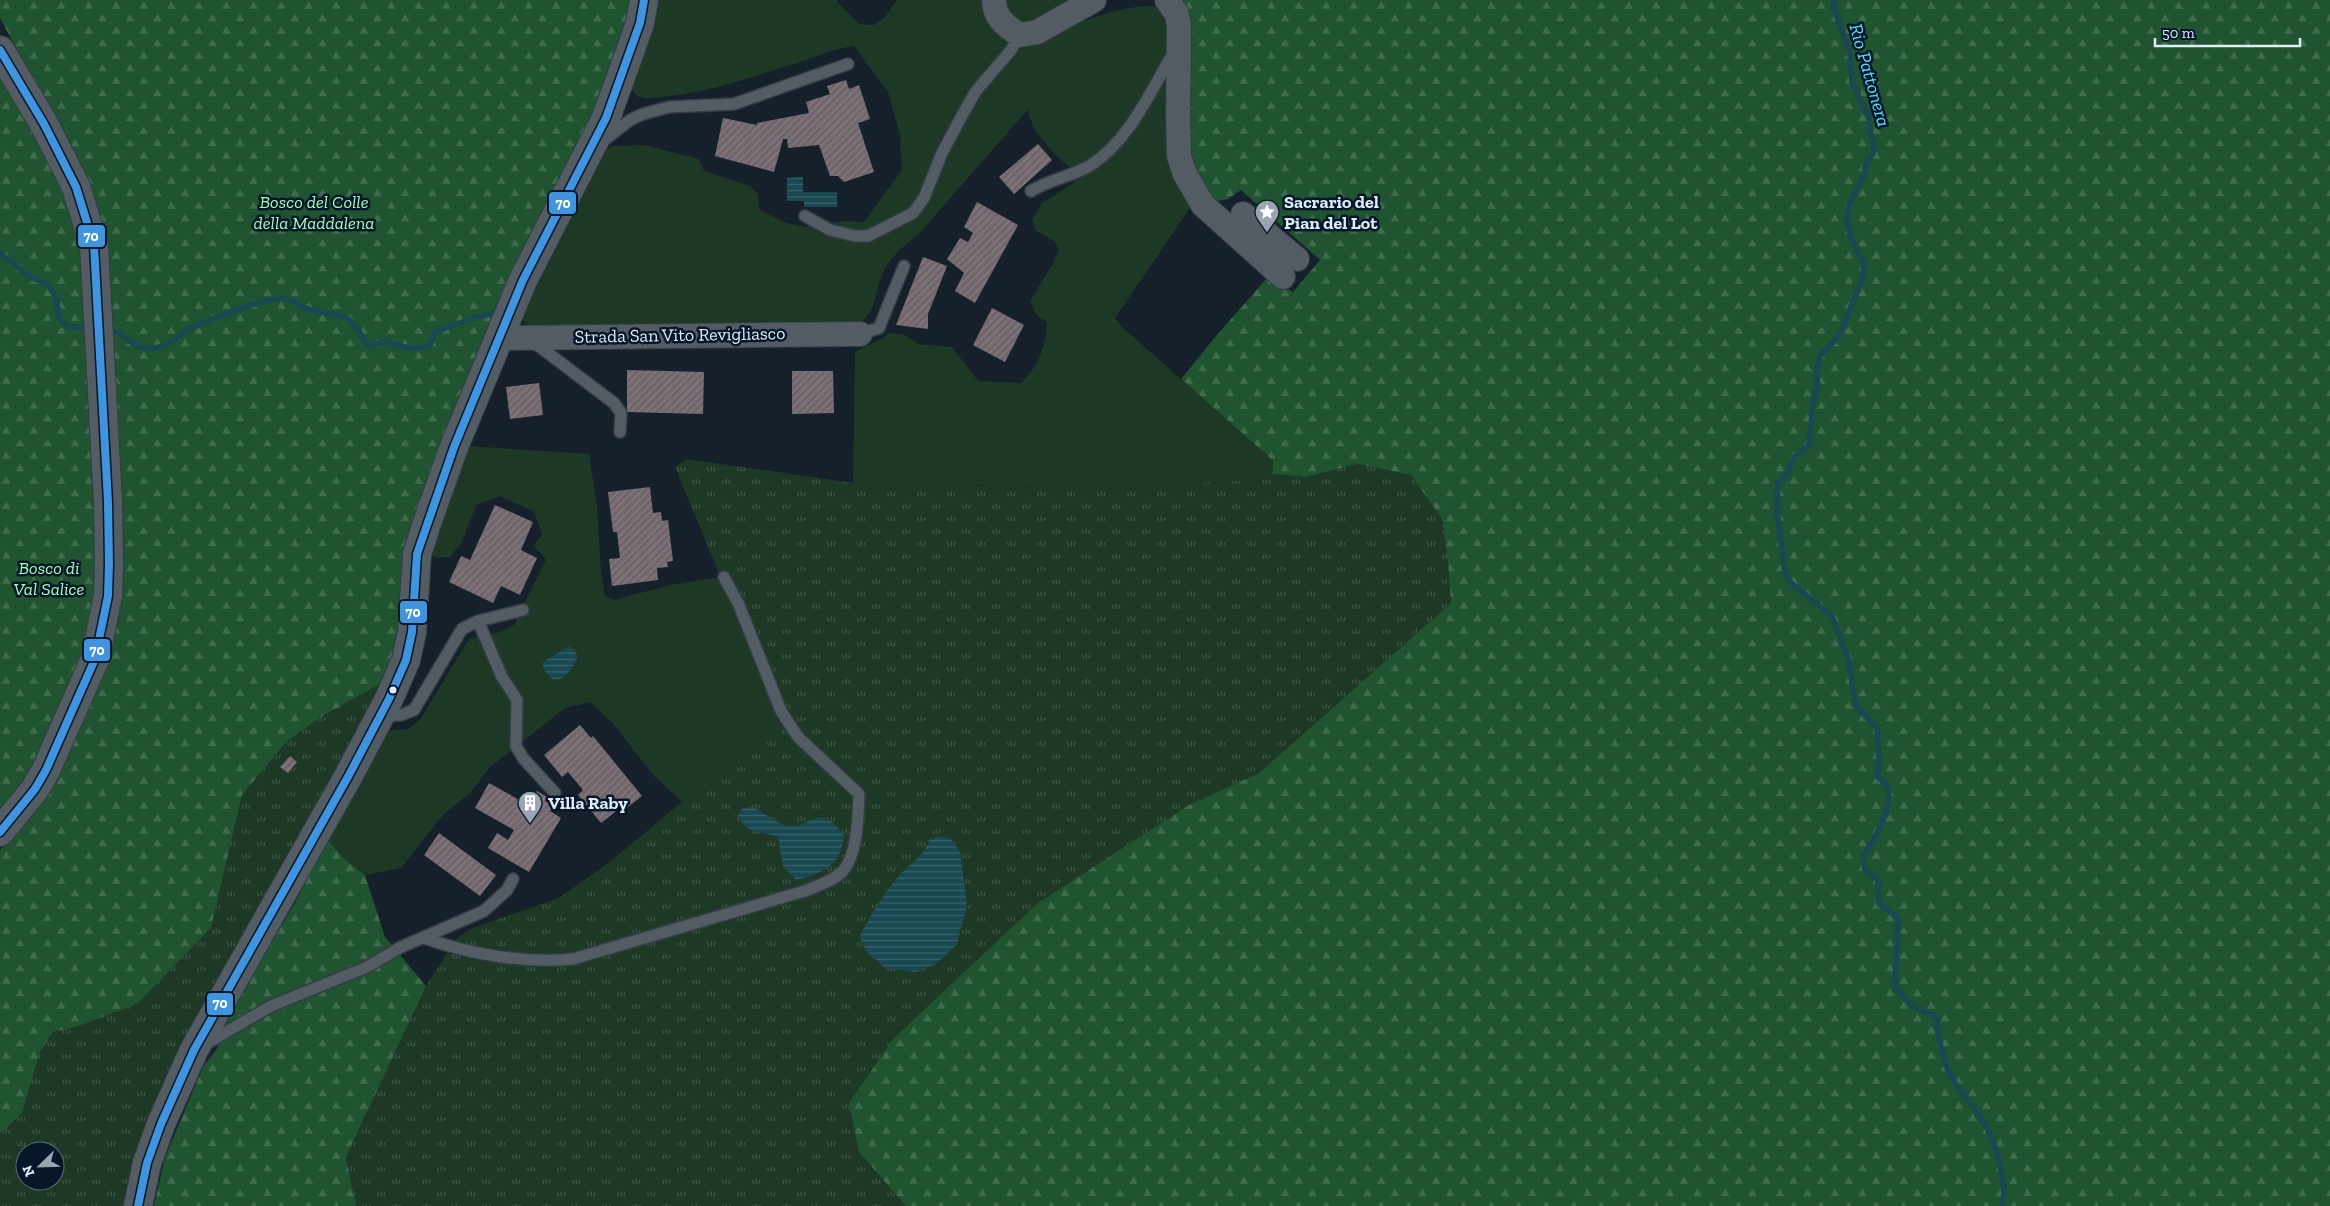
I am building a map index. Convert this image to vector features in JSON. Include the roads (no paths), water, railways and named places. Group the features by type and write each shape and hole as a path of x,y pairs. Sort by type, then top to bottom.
{"street":[{"path":"138,1206 147,1163 161,1124 194,1050 380,716 406,660 412,632 417,554 454,447 523,280 606,118 640,23 644,0"},
{"path":"994,0 994,6 1000,20 1020,36 1037,32 1094,0"},
{"path":"1167,0 1178,14 1179,156 1185,174 1203,205 1290,268 1243,214"},
{"path":"0,50 44,124 76,187 94,244 97,329 108,502 108,596 104,623 95,659 46,770 35,789 0,832"},
{"name":"Strada San Vito Revigliasco","path":"499,338 860,334"}],"lane":[{"path":"805,216 830,230 855,236 868,236 912,213 924,198 945,147 964,110 976,91 1011,50 1020,36"},
{"path":"1031,191 1045,182 1075,174 1110,149 1132,123 1178,45"},
{"path":"590,152 630,120 643,114 669,107 734,104 848,64"},
{"path":"860,334 879,328 904,266"},
{"path":"526,338 614,403 621,413 620,432"},
{"path":"424,938 450,947 544,962 573,959 808,890 843,871 852,850 858,827 859,794 798,737 781,711 739,605 724,577"},
{"path":"380,716 401,714 414,710 462,629 478,621 523,610"},
{"path":"478,621 502,677 516,700 516,746 523,758 555,793"},
{"path":"194,1050 271,1006 367,967 401,947 484,911 507,890 513,878"}],"water":[{"path":"803,177 803,192 837,192 837,207 804,207 804,201 787,201 787,178"},
{"path":"568,647 574,649 578,657 566,675 562,678 553,679 545,671 543,662"},
{"path":"750,806 785,825 794,826 821,817 828,819 836,825 844,836 839,855 829,867 796,880 783,866 778,837 750,829 741,821 738,815 742,809"},
{"path":"938,836 950,838 960,851 967,905 957,944 936,964 916,972 885,968 866,951 860,936 893,883 924,851 929,840"}],"waterway":[{"name":"Rio Pattonera","path":"1812,407 1818,384 1816,376 1820,356 1839,336 1863,278 1864,264 1852,240 1847,213 1851,200 1865,173 1865,166 1873,153 1874,144 1869,128 1870,116 1864,108 1852,82 1850,54 1833,5 1835,0"},
{"path":"0,253 30,277 47,284 56,297 59,318 66,326 92,329"},
{"path":"107,329 114,330 138,346 154,348 169,343 190,329 239,309 267,301 288,299 308,309 335,314 348,319 369,346 383,342 414,349 430,345 435,332 473,318 497,312"},
{"name":"Rio Pattonera","path":"1812,413 1809,445 1794,457 1787,474 1778,483 1777,509 1785,574 1791,583 1832,616 1848,658 1856,706 1877,728 1879,759 1877,776 1885,783 1888,790 1888,800 1883,821 1863,856 1865,870 1878,880 1879,904 1895,915 1898,920 1895,988 1913,1006 1936,1017 1942,1053 1949,1073 1983,1121 1996,1150 2004,1186 2002,1206"}],"place":[{"name":"Sacrario del Pian del Lot","path":"1267,233"},
{"name":"Villa Raby","path":"530,824"}],"park label":[{"name":"Bosco del Colle della Maddalena","path":"314,212"},
{"name":"Bosco di Val Salice","path":"49,578"}]}
